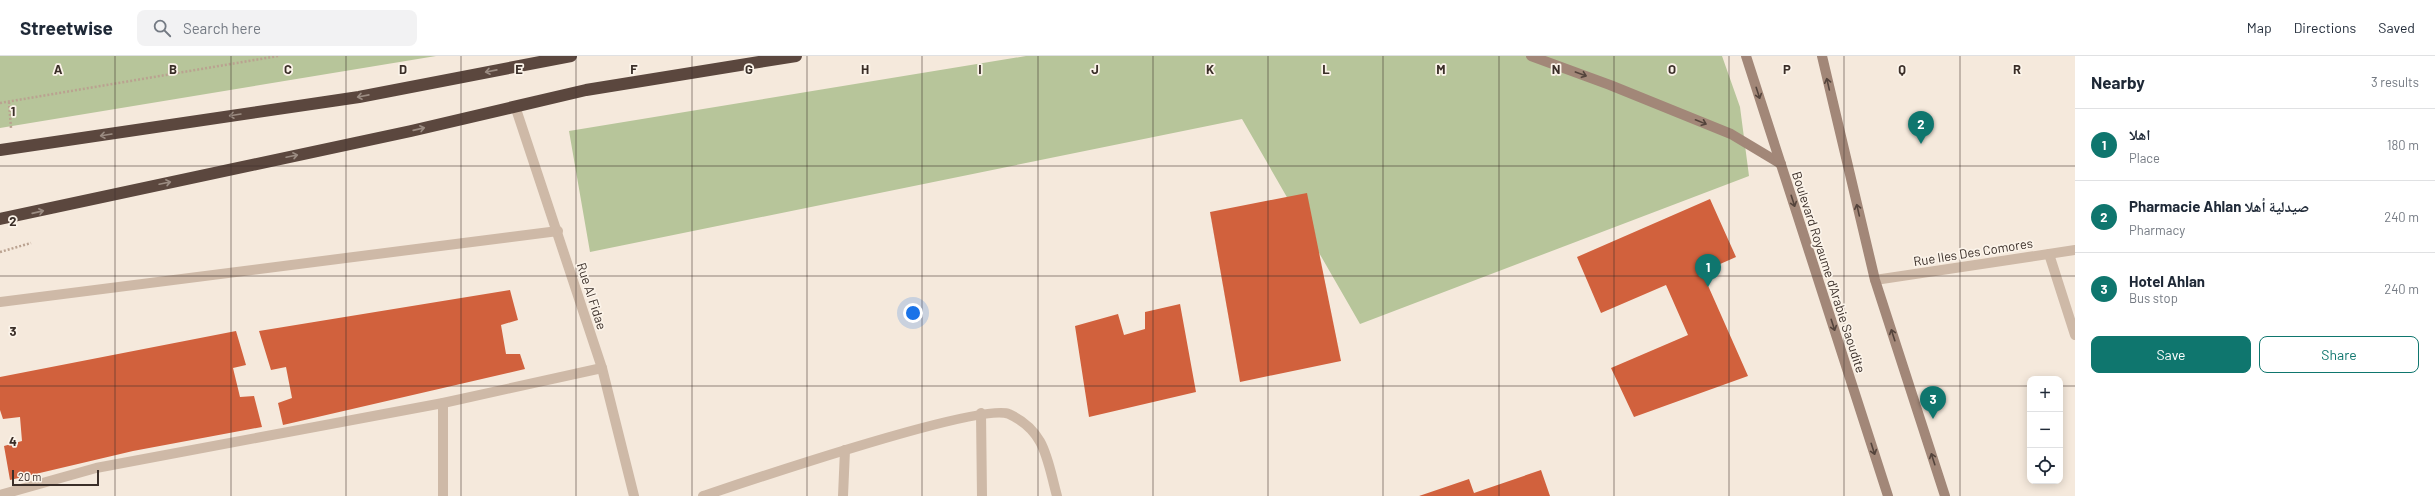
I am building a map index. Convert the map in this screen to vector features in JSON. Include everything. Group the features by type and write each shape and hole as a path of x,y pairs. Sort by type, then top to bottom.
{"highway":[{"path":"0,150 358,97 571,56"},
{"path":"0,219 411,131 586,90 796,56"}],"main road":[{"path":"1531,56 1610,85 1731,134 1781,164"},
{"name":"Boulevard Royaume d'Arabie Saoudite","path":"1746,56 1888,496"},
{"path":"1822,56 1875,280 1945,496"}],"street":[{"name":"Rue Al Fidae","path":"515,106 558,231 602,368 634,496"},
{"path":"0,302 558,231"},
{"name":"Rue Iles Des Comores","path":"1875,280 2075,250"},
{"path":"2049,254 2075,335"},
{"path":"0,495 96,468 443,403 602,368"},
{"path":"443,403 443,496"},
{"path":"981,413 982,496"},
{"path":"703,496 845,450 981,413 1007,413 1028,426 1036,434 1042,442 1057,496"},
{"path":"843,496 845,450"}],"path":[{"path":"0,103 278,56"},
{"path":"0,252 31,243"}],"green space":[{"path":"0,56 436,56 0,128"},
{"path":"1026,56 1722,56 1740,107 1749,176 1360,324 1242,119 590,252 569,131"}],"building":[{"path":"1307,193 1341,361 1240,382 1210,212"},
{"path":"1710,199 1736,257 1702,272 1748,376 1634,417 1611,368 1688,335 1666,285 1601,313 1577,257"},
{"path":"510,290 518,320 501,325 506,354 520,354 525,369 283,425 278,403 292,398 286,367 271,370 259,331"},
{"path":"1180,304 1196,392 1089,417 1075,326 1118,314 1124,335 1145,329 1145,312"},
{"path":"236,331 246,365 233,368 240,397 254,396 262,427 133,451 10,480 4,446 22,441 20,417 3,419 0,410 0,377"},
{"path":"1541,470 1550,496 1419,496 1469,479 1474,493"}],"place":[{"name":"Pharmacie Ahlan صيدلية أهلا","path":"1921,144"},
{"name":"اهلا","path":"1708,287"},
{"name":"Hotel Ahlan","path":"1933,419"}]}
